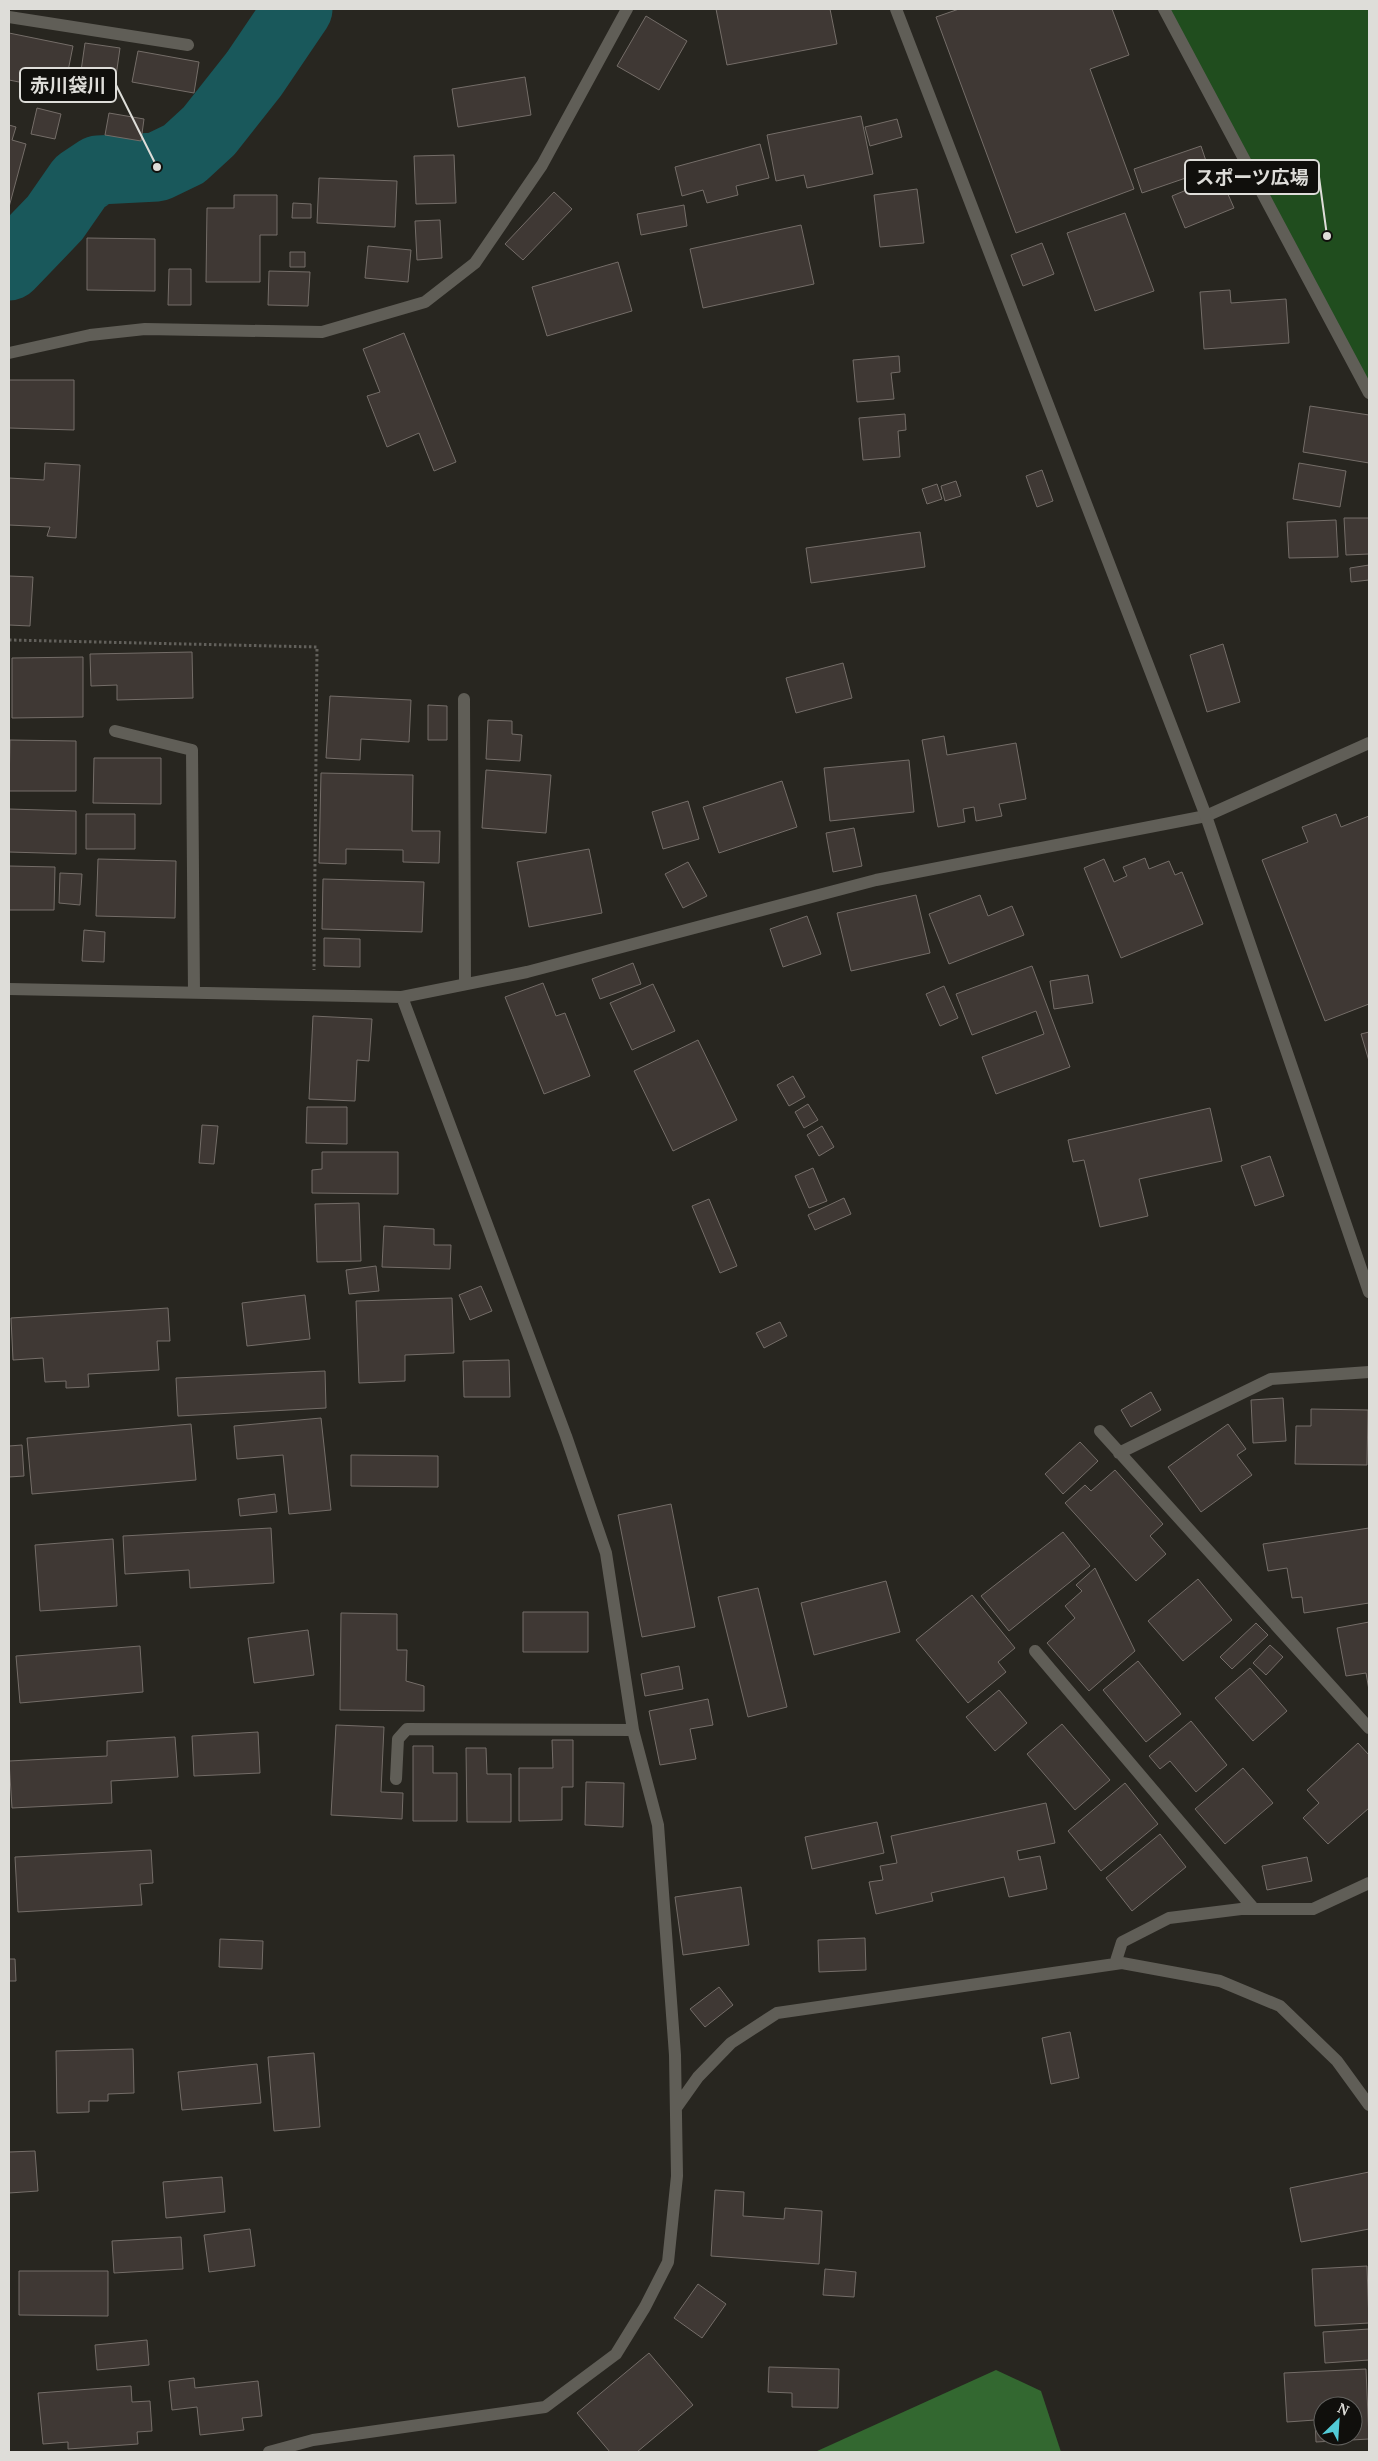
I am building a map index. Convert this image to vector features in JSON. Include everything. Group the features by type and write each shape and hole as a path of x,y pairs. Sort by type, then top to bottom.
{"street":[{"path":"9,353 90,335 145,330 322,332 425,302 475,263 542,165 627,9"},
{"path":"896,9 1206,816 1369,1292"},
{"path":"1164,9 1369,393"},
{"path":"9,17 188,45"},
{"path":"464,699 465,984"},
{"path":"115,732 192,750 194,992"},
{"path":"9,990 314,993 402,997 536,969 876,880 1206,816 1369,743"},
{"path":"269,2452 313,2440 545,2407 616,2354 645,2307 668,2262 677,2176 676,2055 658,1825 633,1730 606,1553 566,1436 402,997"},
{"path":"1119,1453 1271,1379 1369,1372"},
{"path":"1100,1431 1369,1728"},
{"path":"1035,1651 1254,1909"},
{"path":"396,1779 398,1739 407,1730 633,1730"},
{"path":"1115,1964 1122,1942 1168,1918 1254,1909 1313,1909 1369,1883"},
{"path":"676,2108 698,2077 731,2043 776,2013 1122,1963 1220,1981 1280,2006 1337,2061 1369,2105"}],"path":[{"path":"9,640 317,647 314,993"}],"green space":[{"path":"1164,9 1369,9 1369,393"},
{"path":"996,2370 1041,2391 1061,2452 815,2452"}],"building":[{"path":"716,9 830,9 837,44 727,65"},
{"path":"959,9 1112,9 1129,55 1090,69 1134,189 1016,233 936,17"},
{"path":"646,16 687,41 659,90 617,66"},
{"path":"9,33 73,46 64,91 9,80"},
{"path":"85,43 120,48 114,90 79,85"},
{"path":"138,51 199,62 194,93 132,82"},
{"path":"525,77 531,115 458,127 452,89"},
{"path":"37,108 61,114 55,139 31,134"},
{"path":"109,113 144,119 141,141 105,135"},
{"path":"861,116 873,174 807,188 804,175 776,181 767,135"},
{"path":"897,119 902,137 870,146 865,127"},
{"path":"9,125 16,127 12,140 26,144 9,207"},
{"path":"760,144 769,178 736,186 738,195 707,203 703,190 682,196 675,167"},
{"path":"1201,146 1209,170 1142,193 1134,169"},
{"path":"454,155 456,203 416,204 414,156"},
{"path":"1220,176 1234,208 1185,228 1172,196"},
{"path":"319,178 397,181 395,227 317,223"},
{"path":"917,189 924,243 880,247 874,195"},
{"path":"554,192 572,209 523,260 505,244"},
{"path":"234,195 277,195 277,235 260,235 260,282 206,282 207,208 234,208"},
{"path":"293,203 311,204 311,218 292,218"},
{"path":"684,205 687,226 641,235 637,214"},
{"path":"1125,213 1154,291 1095,311 1067,233"},
{"path":"440,220 442,258 417,260 415,221"},
{"path":"801,225 814,284 703,308 690,249"},
{"path":"87,238 155,239 155,291 87,290"},
{"path":"1042,243 1054,274 1023,286 1011,255"},
{"path":"368,246 411,250 408,282 365,278"},
{"path":"290,252 305,252 305,267 290,267"},
{"path":"618,262 632,311 547,336 532,287"},
{"path":"169,269 191,269 191,305 168,305"},
{"path":"269,271 310,272 308,306 268,305"},
{"path":"1230,290 1231,303 1286,299 1289,343 1204,349 1200,292"},
{"path":"404,333 456,462 434,471 419,433 387,447 367,396 380,392 363,349"},
{"path":"899,356 900,372 891,373 894,399 857,402 853,360"},
{"path":"9,380 74,380 74,430 9,428"},
{"path":"1310,406 1369,415 1369,463 1303,452"},
{"path":"905,414 906,430 898,431 900,457 863,460 859,418"},
{"path":"45,463 80,465 76,538 47,536 50,527 9,525 9,478 44,480"},
{"path":"1299,463 1346,471 1340,507 1293,499"},
{"path":"1042,470 1053,501 1037,507 1026,476"},
{"path":"956,481 961,496 945,501 941,486"},
{"path":"937,484 942,499 927,504 922,489"},
{"path":"1344,518 1369,518 1369,554 1346,555"},
{"path":"1336,520 1338,557 1289,558 1287,522"},
{"path":"920,532 925,567 811,583 806,548"},
{"path":"1369,565 1369,580 1351,582 1350,568"},
{"path":"9,576 33,577 30,626 9,625"},
{"path":"1223,644 1240,702 1207,712 1190,655"},
{"path":"192,652 193,698 117,700 117,685 91,686 90,654"},
{"path":"83,657 83,717 12,718 12,658"},
{"path":"843,663 852,698 796,713 786,678"},
{"path":"330,696 411,700 409,742 361,739 360,760 326,758"},
{"path":"428,705 447,706 447,740 428,740"},
{"path":"488,720 512,721 512,734 522,735 520,761 486,759"},
{"path":"944,736 947,755 1016,743 1026,799 999,804 1002,816 976,821 974,807 963,809 965,822 938,827 922,740"},
{"path":"10,740 76,741 76,791 9,791"},
{"path":"94,758 161,758 161,804 93,803"},
{"path":"909,760 914,812 830,821 824,768"},
{"path":"486,770 551,775 546,833 482,828"},
{"path":"321,773 413,775 412,831 440,831 439,863 403,862 403,850 346,849 346,864 319,863"},
{"path":"782,781 797,827 719,853 703,807"},
{"path":"688,801 699,839 663,849 652,812"},
{"path":"9,809 76,811 76,854 9,852"},
{"path":"86,814 135,814 135,849 86,849"},
{"path":"1336,814 1341,827 1369,816 1369,1004 1325,1021 1262,860 1308,842 1302,827"},
{"path":"854,828 862,866 833,872 826,833"},
{"path":"589,849 602,913 529,927 517,862"},
{"path":"1145,858 1149,869 1169,861 1175,875 1182,872 1203,924 1121,958 1084,868 1104,859 1114,882 1127,876 1123,867"},
{"path":"98,859 176,861 175,918 96,916"},
{"path":"688,862 707,896 683,908 665,874"},
{"path":"9,866 55,867 54,910 9,910"},
{"path":"60,873 82,874 80,905 59,903"},
{"path":"323,879 424,882 422,932 322,929"},
{"path":"916,895 930,953 851,971 837,913"},
{"path":"980,895 988,916 1012,906 1024,935 949,964 929,914"},
{"path":"807,916 821,954 783,967 770,929"},
{"path":"84,930 105,932 104,962 82,961"},
{"path":"324,938 360,939 360,967 324,966"},
{"path":"633,963 641,984 600,999 592,979"},
{"path":"1032,966 1070,1067 996,1094 982,1057 1044,1034 1036,1011 972,1035 956,994"},
{"path":"1088,975 1093,1003 1054,1009 1050,981"},
{"path":"543,983 556,1016 565,1013 590,1076 544,1094 505,997"},
{"path":"653,984 675,1031 632,1050 610,1003"},
{"path":"944,986 958,1018 940,1026 926,994"},
{"path":"313,1016 372,1019 369,1061 357,1060 355,1101 309,1099"},
{"path":"1369,1032 1369,1061 1361,1034"},
{"path":"698,1040 737,1120 673,1151 634,1071"},
{"path":"793,1076 805,1097 789,1106 777,1085"},
{"path":"808,1104 818,1120 804,1128 795,1112"},
{"path":"307,1107 347,1107 347,1144 306,1143"},
{"path":"1210,1108 1222,1161 1139,1179 1148,1216 1100,1227 1084,1160 1073,1162 1068,1140"},
{"path":"202,1125 218,1126 214,1164 199,1163"},
{"path":"822,1126 834,1147 819,1156 807,1135"},
{"path":"322,1152 398,1152 398,1194 312,1193 312,1170 322,1169"},
{"path":"1270,1156 1284,1196 1255,1206 1241,1166"},
{"path":"813,1168 827,1201 809,1208 795,1176"},
{"path":"844,1198 851,1214 815,1230 808,1215"},
{"path":"709,1199 737,1266 720,1273 692,1206"},
{"path":"359,1203 361,1261 317,1262 315,1204"},
{"path":"384,1226 434,1229 434,1245 451,1245 450,1269 382,1267"},
{"path":"376,1266 379,1291 349,1294 346,1270"},
{"path":"481,1286 492,1311 470,1320 459,1295"},
{"path":"305,1295 310,1339 247,1346 242,1303"},
{"path":"452,1298 454,1353 405,1355 405,1381 359,1383 356,1301"},
{"path":"168,1308 170,1341 157,1341 159,1370 88,1374 89,1387 66,1388 66,1381 45,1382 43,1358 13,1360 11,1318"},
{"path":"780,1322 787,1336 764,1348 756,1333"},
{"path":"509,1360 510,1397 464,1397 463,1361"},
{"path":"325,1371 326,1408 178,1416 176,1378"},
{"path":"1151,1392 1161,1410 1131,1427 1121,1410"},
{"path":"1283,1398 1286,1441 1253,1443 1251,1400"},
{"path":"1311,1409 1368,1410 1367,1465 1295,1464 1296,1426 1311,1426"},
{"path":"321,1418 331,1510 289,1514 283,1455 237,1459 234,1426"},
{"path":"191,1424 196,1480 32,1494 27,1438"},
{"path":"1228,1424 1246,1449 1237,1455 1252,1475 1201,1512 1168,1467"},
{"path":"1080,1442 1098,1461 1063,1494 1045,1474"},
{"path":"22,1445 24,1476 9,1477 9,1446"},
{"path":"351,1455 438,1456 438,1487 351,1486"},
{"path":"1115,1470 1163,1524 1150,1536 1166,1554 1136,1581 1065,1503 1085,1485 1091,1491"},
{"path":"275,1494 277,1512 240,1516 238,1499"},
{"path":"671,1504 695,1627 642,1637 618,1515"},
{"path":"271,1528 274,1583 190,1588 189,1570 125,1574 123,1536"},
{"path":"1369,1528 1369,1603 1304,1613 1302,1597 1292,1598 1287,1568 1268,1571 1263,1544"},
{"path":"1063,1532 1090,1566 1009,1631 981,1596"},
{"path":"113,1539 117,1606 40,1611 35,1545"},
{"path":"1095,1568 1135,1651 1089,1691 1047,1643 1075,1618 1065,1606 1082,1591 1076,1585"},
{"path":"1198,1579 1232,1620 1183,1661 1148,1621"},
{"path":"886,1581 900,1632 814,1655 801,1603"},
{"path":"758,1588 787,1707 748,1717 718,1597"},
{"path":"972,1595 1015,1648 998,1662 1006,1672 968,1703 916,1640"},
{"path":"523,1612 588,1612 588,1652 523,1652"},
{"path":"341,1613 397,1614 397,1650 407,1650 406,1681 424,1686 424,1711 340,1710"},
{"path":"1369,1622 1369,1690 1366,1673 1346,1676 1337,1628"},
{"path":"1256,1623 1268,1635 1232,1669 1220,1657"},
{"path":"308,1630 314,1675 254,1683 248,1638"},
{"path":"1270,1645 1283,1657 1266,1675 1253,1663"},
{"path":"140,1646 143,1692 20,1703 16,1656"},
{"path":"1138,1661 1181,1714 1146,1742 1103,1690"},
{"path":"679,1666 683,1689 645,1696 641,1674"},
{"path":"1250,1668 1287,1711 1253,1741 1215,1698"},
{"path":"999,1690 1027,1723 995,1751 966,1717"},
{"path":"708,1699 713,1725 690,1729 696,1759 660,1765 649,1711"},
{"path":"1191,1721 1227,1765 1196,1792 1170,1761 1160,1769 1149,1756"},
{"path":"1062,1724 1110,1780 1075,1810 1027,1754"},
{"path":"336,1725 384,1727 381,1792 403,1793 402,1819 331,1815"},
{"path":"258,1732 260,1773 194,1776 192,1736"},
{"path":"175,1737 178,1777 111,1781 112,1803 12,1808 9,1761 107,1756 107,1741"},
{"path":"552,1740 573,1740 573,1787 562,1787 562,1820 519,1821 519,1768 553,1768"},
{"path":"1358,1743 1369,1755 1369,1808 1328,1844 1303,1818 1319,1803 1307,1790"},
{"path":"413,1746 433,1746 433,1773 457,1773 457,1821 413,1821"},
{"path":"466,1748 486,1748 487,1774 511,1774 511,1822 467,1822"},
{"path":"1243,1768 1273,1803 1225,1844 1195,1809"},
{"path":"586,1782 624,1783 623,1827 585,1825"},
{"path":"1125,1783 1158,1824 1101,1871 1068,1831"},
{"path":"1046,1803 1055,1843 1017,1851 1019,1860 1040,1856 1047,1889 1009,1897 1004,1877 931,1893 933,1901 876,1914 869,1882 883,1880 880,1866 897,1863 891,1836"},
{"path":"877,1822 884,1853 812,1869 805,1837"},
{"path":"1160,1834 1186,1867 1132,1911 1106,1878"},
{"path":"151,1850 153,1883 140,1884 142,1905 18,1912 15,1857"},
{"path":"1307,1857 1312,1881 1267,1890 1262,1866"},
{"path":"741,1887 749,1945 683,1955 675,1897"},
{"path":"865,1938 866,1970 819,1972 818,1940"},
{"path":"220,1939 263,1941 262,1969 219,1967"},
{"path":"9,1959 15,1959 16,1981 9,1981"},
{"path":"719,1987 733,2005 705,2027 690,2009"},
{"path":"1070,2032 1079,2078 1051,2084 1042,2038"},
{"path":"133,2049 134,2093 108,2094 108,2101 89,2101 89,2112 57,2113 56,2051"},
{"path":"314,2053 320,2127 274,2131 268,2057"},
{"path":"257,2064 261,2103 182,2110 178,2072"},
{"path":"35,2151 38,2191 9,2193 9,2152"},
{"path":"1369,2172 1369,2229 1301,2242 1290,2188"},
{"path":"222,2177 225,2212 166,2218 163,2182"},
{"path":"715,2190 744,2192 743,2216 784,2219 785,2208 822,2211 819,2264 711,2256"},
{"path":"250,2229 255,2266 209,2272 204,2235"},
{"path":"181,2237 183,2269 114,2273 112,2241"},
{"path":"1367,2266 1369,2323 1315,2326 1312,2269"},
{"path":"825,2269 856,2272 854,2297 823,2295"},
{"path":"19,2271 108,2271 108,2316 19,2315"},
{"path":"698,2284 726,2304 702,2338 674,2318"},
{"path":"1369,2329 1369,2360 1325,2363 1323,2332"},
{"path":"147,2340 149,2365 97,2370 95,2345"},
{"path":"649,2353 693,2405 637,2452 610,2452 577,2413"},
{"path":"769,2367 839,2369 838,2408 792,2407 792,2393 768,2392"},
{"path":"1366,2369 1369,2439 1363,2439 1363,2396 1313,2396 1313,2420 1287,2422 1284,2373"},
{"path":"194,2378 195,2388 258,2381 262,2416 242,2418 244,2430 200,2435 197,2407 172,2410 169,2381"},
{"path":"131,2386 132,2402 150,2401 152,2431 137,2432 138,2444 68,2449 68,2442 43,2444 38,2393"}],"waterway":[{"path":"9,266 55,218 80,182 98,170 157,167 184,154 209,131 254,74 298,9"}],"place":[{"name":"赤川袋川","path":"157,167"},
{"name":"スポーツ広場","path":"1327,236"}]}
